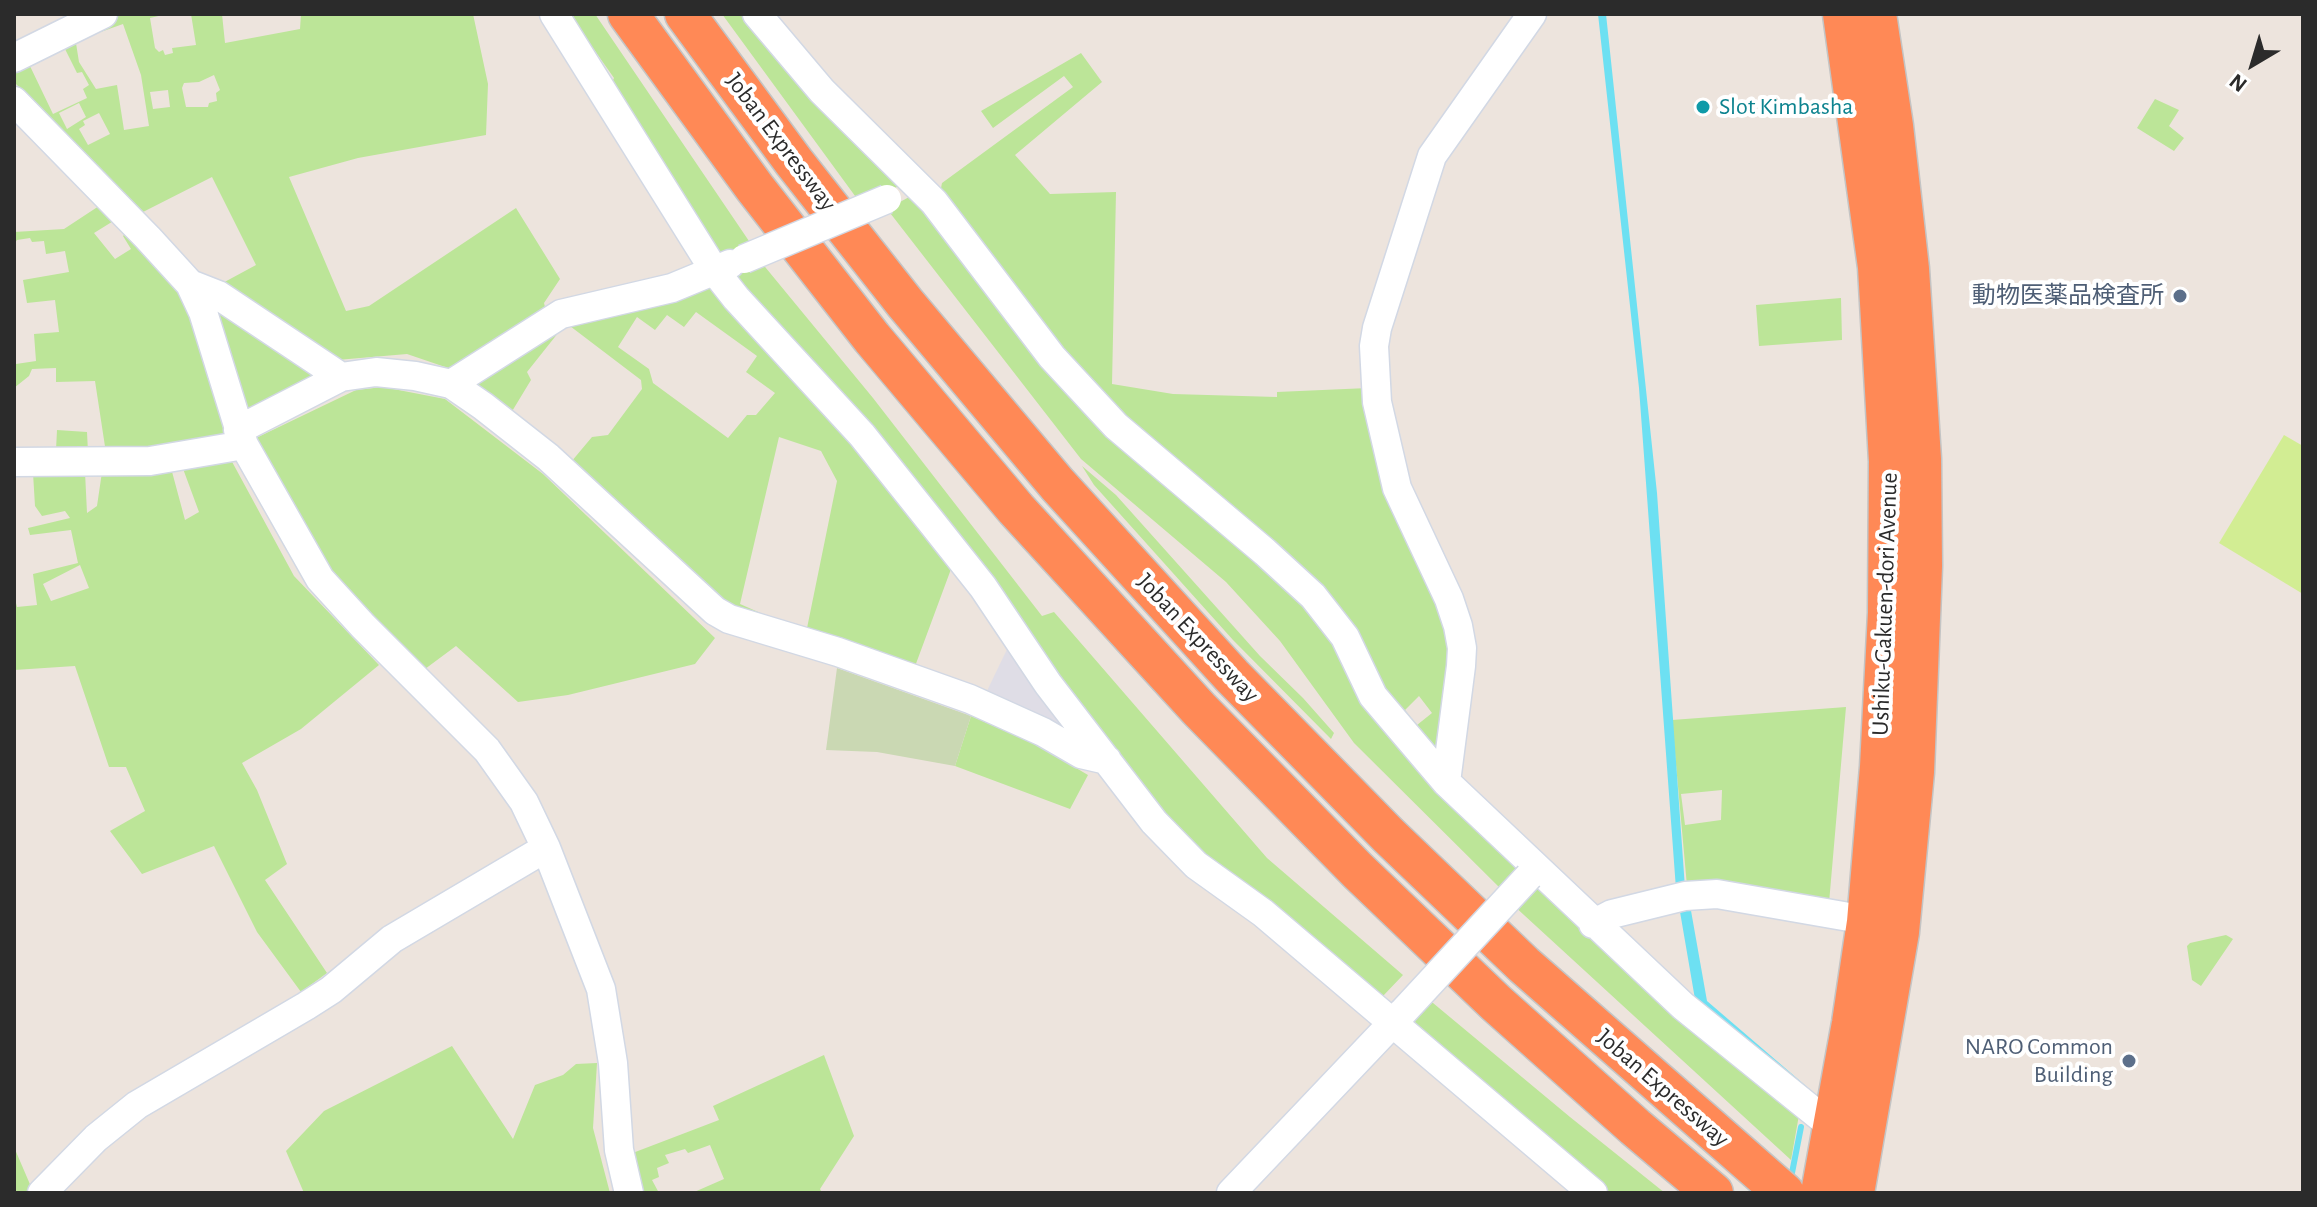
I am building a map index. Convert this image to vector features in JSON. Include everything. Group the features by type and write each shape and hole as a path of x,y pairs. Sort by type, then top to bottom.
{"highway":[{"name":"Joban Expressway","path":"628,14 755,188 872,338 1016,509 1199,709 1358,871 1496,1003 1713,1193"},
{"name":"Joban Expressway","path":"685,14 794,162 915,315 1057,484 1232,676 1388,835 1524,965 1784,1193"},
{"name":"Ushiku-Gakuen-dori Avenue","path":"1834,1187 1834,1128 1883,927 1880,767 1888,613 1889,461 1878,267 1843,14"},
{"name":"Ushiku-Gakuen-dori Avenue","path":"1834,1187 1914,772 1919,673 1921,459 1904,218 1876,14"}],"street":[{"path":"14,58 103,14"},
{"path":"554,14 714,270 862,435 915,501 983,587 1048,684 1154,822 1196,865 1398,1018 1593,1193"},
{"path":"757,14 822,91 920,186 1052,357 1116,426 1313,596 1345,637 1373,696 1446,782 1533,872 1683,1006 1834,1128"},
{"path":"1446,782 1462,648 1449,599 1397,488 1377,402 1374,346 1432,156 1532,14"},
{"path":"14,101 190,284 203,312 241,437 320,579 487,750 524,802 546,848 601,989 613,1063 619,1150 629,1193"},
{"path":"451,384 561,314 672,288 920,186"},
{"path":"190,284 218,295 260,320 341,377"},
{"path":"14,462 150,461 241,437 341,377 376,372 451,384 548,457 696,596 722,615 970,699 1043,732 1081,754 1107,760"},
{"path":"42,1193 96,1138 137,1105 306,1006 331,990 392,939 546,848"},
{"path":"1231,1193 1533,872"},
{"path":"1593,924 1612,914 1685,896 1717,894 1883,927"}],"shaded area":[{"path":"1011,641 1069,727 1068,736 985,695"}],"green space":[{"path":"121,14 167,14 150,18 155,48 159,52 163,50 165,55 173,53 172,48 196,45 191,14 222,14 225,43 300,29 301,14 473,14 488,84 486,135 358,158 289,177 346,311 369,306 516,208 560,279 544,303 546,311 451,369 407,354 337,360 219,285 256,265 212,177 143,212 14,82 15,67 75,37 79,62 96,89 117,85 124,130 149,126 141,75 123,24 95,34 89,30","holes":["64,47 77,73 82,72 89,85 83,89 87,98 53,114 29,64","214,75 220,90 216,93 217,101 209,103 208,107 186,107 182,88 184,83 199,82","168,90 170,107 153,109 150,92","79,103 86,117 67,129 59,113","99,113 110,134 88,145 79,129 85,125 83,121"]},
{"path":"569,14 595,14 751,244 722,259 611,84 614,78"},
{"path":"722,14 749,14 899,179 897,187 858,200"},
{"path":"1081,53 1102,82 1015,155 1050,194 1116,192 1112,384 1173,394 1277,397 1277,392 1368,388 1453,650 1441,761 1378,688 1350,626 1109,405 1061,356 940,193 942,183 1073,87 1064,76 993,128 981,111","holes":["1419,696 1432,713 1417,725 1405,710"]},
{"path":"2155,99 2179,110 2169,126 2184,138 2174,151 2137,128"},
{"path":"911,196 1053,368 1295,591 1524,867 1505,893 1354,743 1280,641 1226,582 1081,459 887,209"},
{"path":"102,204 115,220 94,233 115,259 131,249 123,236 127,232 185,298 226,438 106,453 95,381 56,382 56,368 32,369 29,376 14,388 14,355 16,364 36,361 34,334 59,332 55,300 27,303 23,280 69,272 65,251 46,254 44,241 32,242 30,238 17,240 14,244 14,232 64,229"},
{"path":"761,262 873,398 1042,616 1054,612 1267,858 1403,975 1383,996 1288,918 1206,861 1158,812 1029,633 731,278 736,272"},
{"path":"701,285 711,289 728,304 859,446 954,561 914,669 881,655 782,626 716,600 571,462 592,437 608,435 642,389 641,380 566,323 527,372 531,380 511,413 468,382 565,322 674,296","holes":["696,312 757,356 746,372 775,393 756,415 747,415 728,438 653,383 649,369 618,347 637,317 655,330 667,315 684,327","779,437 821,451 837,481 806,633 740,604"]},
{"path":"1841,298 1842,340 1759,346 1756,305"},
{"path":"211,302 320,373 246,414"},
{"path":"383,387 445,399 543,474 715,638 695,664 568,695 518,702 456,646 425,669 344,590 316,551 262,457 256,438 356,390"},
{"path":"57,430 87,432 88,452 56,450"},
{"path":"2284,435 2303,446 2303,594 2219,543"},
{"path":"230,458 294,576 379,665 301,729 242,763 257,790 287,864 265,880 327,973 301,992 257,932 214,846 142,874 110,831 145,811 126,767 109,767 75,666 14,670 14,595 17,607 37,605 33,574 78,563 71,530 30,535 28,528 70,518 65,511 42,516 35,506 33,473 85,472 87,513 97,506 102,472 171,468 185,520 199,512 182,466","holes":["80,565 89,588 51,601 43,584"]},
{"path":"1082,466 1116,495 1260,656 1303,698 1334,733 1331,739 1233,640 1094,485"},
{"path":"837,668 971,716 955,766 877,752 826,750"},
{"path":"1846,707 1829,903 1687,886 1672,720","holes":["1722,790 1721,820 1685,825 1681,794"]},
{"path":"971,716 1037,745 1088,775 1070,809 955,766"},
{"path":"1535,882 1799,1115 1791,1160 1512,904"},
{"path":"2226,935 2233,939 2201,986 2192,980 2187,946"},
{"path":"1427,998 1665,1193 1611,1193 1412,1029 1409,1019"},
{"path":"452,1046 513,1139 535,1085 563,1075 576,1064 597,1063 593,1128 610,1193 304,1193 286,1151 324,1111"},
{"path":"824,1055 854,1136 820,1189 822,1193 692,1193 724,1179 710,1145 688,1153 685,1149 665,1155 669,1163 657,1168 659,1177 652,1180 659,1193 643,1193 630,1154 719,1120 713,1106"},
{"path":"14,1147 32,1189 28,1193 14,1193"}],"water":[{"path":"1598,14 1606,14 1657,493 1685,888 1676,889 1639,388"},
{"path":"1690,905 1707,1001 1813,1092 1810,1100 1696,1005 1679,906"}],"waterway":[{"path":"1791,1178 1801,1127"}],"place":[{"name":"Slot Kimbasha","path":"1703,107"},
{"name":"動物医薬品検査所","path":"2180,296"},
{"name":"NARO Common Building","path":"2129,1061"}]}
